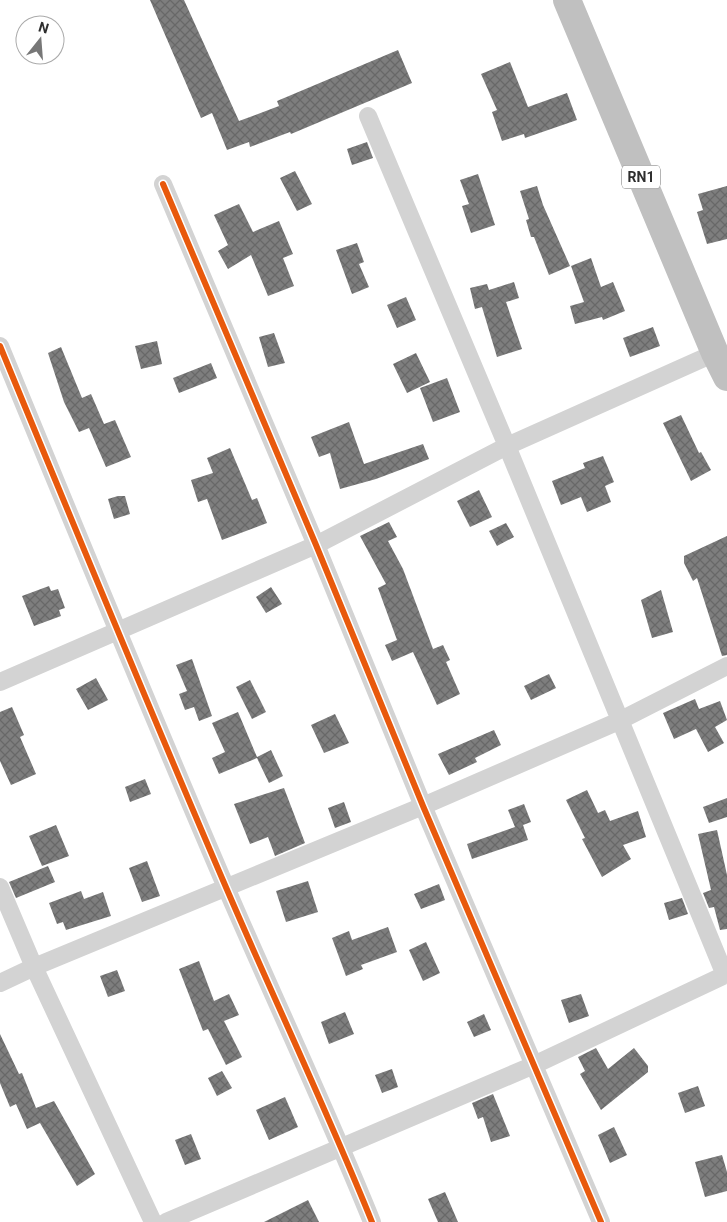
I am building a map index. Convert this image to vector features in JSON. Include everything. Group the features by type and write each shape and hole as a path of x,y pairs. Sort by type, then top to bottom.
{"highway":[{"name":"RN1","path":"567,0 715,353 727,377"}],"street":[{"path":"166,1222 534,1065 726,975 368,116"},
{"path":"164,184 316,545 423,806 602,1222"},
{"path":"0,346 117,632 226,887 342,1147 372,1222"},
{"path":"0,682 316,545 507,446 715,353"},
{"path":"0,983 34,967 423,806 619,721 727,666"},
{"path":"0,887 34,967 153,1222"}],"building":[{"path":"150,0 184,0 239,121 279,106 277,101 398,50 412,83 291,134 290,132 250,147 249,142 227,150 212,113 201,118"},
{"path":"510,62 528,107 567,93 577,120 525,138 524,134 502,141 492,112 497,110 481,74"},
{"path":"367,142 373,158 352,165 347,149"},
{"path":"295,171 312,204 297,211 280,178"},
{"path":"478,174 495,225 471,233 462,206 469,204 460,180"},
{"path":"537,186 543,205 570,266 549,275 534,237 531,237 526,220 529,219 520,191"},
{"path":"727,186 727,239 707,244 697,212 703,210 698,194"},
{"path":"239,204 253,232 279,221 293,254 283,258 294,286 268,296 251,255 228,269 218,251 228,245 214,215"},
{"path":"357,243 364,262 359,264 369,287 352,294 336,250"},
{"path":"591,258 601,287 613,282 625,311 603,320 602,317 575,324 570,306 584,302 571,266"},
{"path":"514,282 519,298 506,302 522,349 497,357 482,307 475,309 470,288 487,284 489,290"},
{"path":"406,297 416,320 397,328 387,305"},
{"path":"653,327 660,346 630,357 623,338"},
{"path":"274,333 285,363 268,367 259,337"},
{"path":"157,341 162,364 141,369 135,346"},
{"path":"61,347 82,398 91,394 104,424 115,420 131,457 106,467 89,428 79,432 64,402 48,353"},
{"path":"416,353 430,382 407,393 393,364"},
{"path":"211,363 217,378 179,393 173,378"},
{"path":"447,378 460,412 433,422 420,388"},
{"path":"681,415 699,453 701,452 711,470 691,481 663,423"},
{"path":"349,422 364,464 423,444 429,459 376,479 340,489 330,453 319,457 311,437"},
{"path":"230,448 252,500 257,498 267,523 222,540 207,499 198,502 191,480 213,473 207,458"},
{"path":"603,456 614,482 605,486 611,502 587,512 581,497 561,505 552,481 585,468 583,463"},
{"path":"479,490 492,517 470,527 457,501"},
{"path":"125,496 130,514 114,519 108,499"},
{"path":"389,522 397,537 388,541 403,569 433,649 443,645 450,660 446,662 460,694 437,705 413,652 392,661 385,645 397,640 378,588 386,584 360,536"},
{"path":"506,523 514,537 497,546 489,531"},
{"path":"727,536 727,655 722,656 697,578 693,581 684,563 684,556"},
{"path":"49,586 51,591 58,589 65,608 59,610 61,616 34,626 22,596"},
{"path":"271,587 282,604 266,613 256,597"},
{"path":"661,590 673,632 652,638 641,600"},
{"path":"192,659 212,716 199,721 194,707 185,710 179,694 187,691 176,665"},
{"path":"549,674 556,688 531,700 524,686"},
{"path":"96,678 108,700 88,710 76,689"},
{"path":"250,680 266,712 252,719 236,687"},
{"path":"695,699 699,709 720,701 727,720 715,727 724,743 708,752 696,729 674,739 663,713"},
{"path":"12,707 24,735 20,737 36,774 11,785 0,761 0,712"},
{"path":"238,712 257,757 271,750 283,776 269,783 257,758 219,774 212,758 225,752 212,723"},
{"path":"335,714 349,743 324,753 311,725"},
{"path":"494,730 501,745 475,758 477,762 449,775 438,754"},
{"path":"145,779 151,794 130,802 125,787"},
{"path":"284,788 305,843 275,856 268,837 250,844 234,804"},
{"path":"587,790 598,813 605,810 610,821 638,811 646,837 623,845 631,859 602,877 582,839 585,838 566,800"},
{"path":"727,798 727,817 709,823 703,807"},
{"path":"344,802 351,822 335,828 328,808"},
{"path":"524,804 531,822 523,825 528,840 472,859 467,844 515,827 508,810"},
{"path":"56,825 69,856 42,866 29,836"},
{"path":"717,830 727,875 727,929 720,930 714,907 709,908 703,893 711,890 698,834"},
{"path":"147,861 160,896 142,902 129,868"},
{"path":"48,866 55,882 16,898 9,882"},
{"path":"308,881 318,912 286,922 276,891"},
{"path":"439,884 445,900 421,909 414,894"},
{"path":"81,891 84,899 103,892 111,916 66,930 63,922 57,924 49,903"},
{"path":"682,898 688,914 669,920 664,903"},
{"path":"388,927 397,952 361,965 363,969 346,976 332,938 349,931 352,940"},
{"path":"426,942 440,973 423,981 409,950"},
{"path":"199,961 214,1001 229,994 239,1015 224,1021 242,1057 226,1065 208,1029 203,1031 179,969"},
{"path":"117,970 125,991 108,997 100,976"},
{"path":"581,994 589,1016 569,1023 561,1000"},
{"path":"345,1012 354,1034 329,1044 321,1022"},
{"path":"484,1014 491,1030 474,1037 467,1022"},
{"path":"0,1034 19,1074 22,1073 36,1108 54,1101 95,1174 77,1186 40,1123 27,1129 16,1104 10,1107 0,1083"},
{"path":"596,1048 608,1069 634,1048 648,1066 648,1072 601,1110 580,1074 585,1071 578,1057"},
{"path":"392,1069 398,1087 382,1093 375,1075"},
{"path":"222,1071 232,1088 217,1096 208,1078"},
{"path":"698,1086 705,1106 685,1113 678,1093"},
{"path":"493,1094 510,1136 491,1142 483,1117 478,1119 472,1103"},
{"path":"285,1097 298,1127 269,1140 256,1110"},
{"path":"614,1127 627,1155 610,1163 598,1135"},
{"path":"191,1134 201,1159 185,1165 175,1140"},
{"path":"722,1155 727,1172 727,1191 705,1197 695,1162"},
{"path":"445,1192 458,1222 438,1222 428,1199"},
{"path":"308,1200 319,1222 264,1222"}],"cycle path":[{"path":"163,184 316,545 423,806 601,1222"},
{"path":"0,346 196,818 372,1222"}]}
